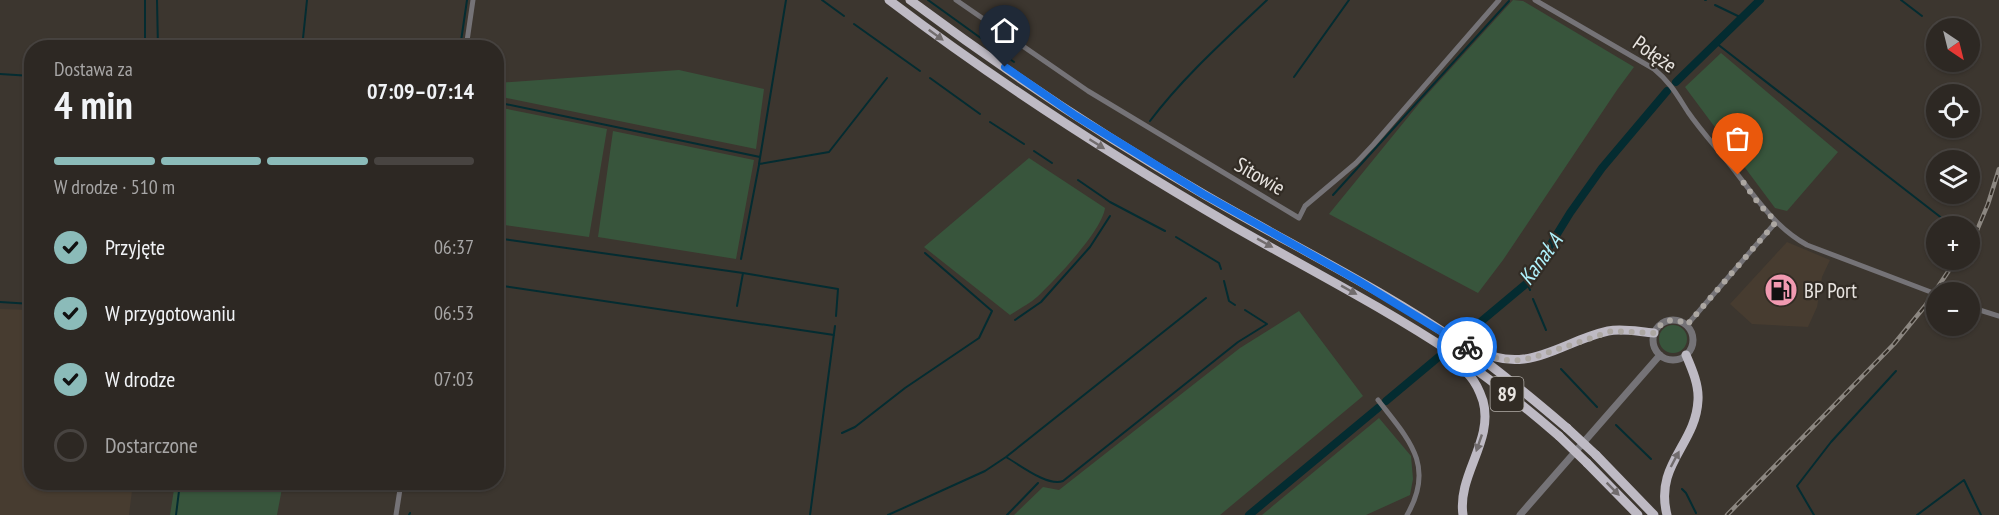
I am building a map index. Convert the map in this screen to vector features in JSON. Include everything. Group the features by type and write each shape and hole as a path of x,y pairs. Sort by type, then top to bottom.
{"highway":[{"name":"89","path":"888,0 967,57 1095,142 1218,217 1363,298 1454,354 1559,436 1638,515"},
{"name":"89","path":"910,0 1005,67 1134,152 1429,323 1465,347 1567,428 1654,515"},
{"path":"1465,347 1471,346 1498,359 1513,361 1532,358 1612,331 1654,333"},
{"path":"1454,354 1457,363 1477,385 1486,414 1481,439 1464,484 1463,515"},
{"path":"1667,515 1663,497 1666,477 1690,431 1698,401 1696,382 1686,355"}],"street":[{"path":"467,40 473,0"},
{"name":"Sitowie","path":"956,0 1088,92 1299,218 1305,206 1373,146 1499,0"},
{"name":"Połęże","path":"1535,0 1654,69 1666,79 1678,93 1688,112 1759,204 1790,235 1807,244 1926,290"},
{"path":"1687,325 1776,222"},
{"path":"1980,310 1999,316"},
{"path":"1670,320 1679,320 1687,325 1692,333 1693,343 1686,355 1673,360 1660,355 1654,347 1654,333 1659,326 1670,320"},
{"path":"1520,515 1660,355"},
{"path":"1378,400 1411,441 1418,459 1420,481 1415,501 1407,515"},
{"path":"396,515 400,490"}],"shaded area":[{"name":"BP Port","path":"1787,242 1830,260 1822,277 1817,307 1808,327 1752,324 1730,304"},
{"path":"0,309 24,310 24,490 132,490 129,515 0,515"}],"green space":[{"path":"1513,0 1523,1 1634,67 1503,260 1478,293 1329,214 1422,100"},
{"path":"1721,53 1838,152 1787,211 1775,208 1685,87"},
{"path":"679,70 764,89 756,149 504,97 504,82"},
{"path":"504,108 607,129 589,237 504,225"},
{"path":"613,131 754,160 736,259 598,237"},
{"path":"1029,158 1105,208 1096,229 1066,267 1037,297 1010,315 924,247"},
{"path":"1299,311 1363,396 1220,515 1014,515 1043,487 1059,490 1240,348"},
{"path":"1673,325 1683,329 1687,339 1683,349 1673,353 1663,349 1659,339 1663,329"},
{"path":"1379,418 1411,456 1413,479 1410,495 1366,515 1262,515"},
{"path":"174,490 282,490 277,515 170,515"}],"waterway":[{"path":"145,0 145,40"},
{"path":"157,0 158,40"},
{"path":"303,40 307,0"},
{"path":"461,40 467,0"},
{"path":"786,0 759,164 829,152 887,78"},
{"path":"822,0 844,16"},
{"path":"928,0 1014,62"},
{"path":"1150,121 1191,73 1267,0"},
{"path":"1294,77 1349,0"},
{"name":"Kanał A","path":"1676,82 1760,0"},
{"path":"1901,0 1922,16"},
{"path":"1333,195 1509,1"},
{"path":"1715,5 1742,18"},
{"path":"854,24 920,71"},
{"path":"1716,43 1939,216"},
{"path":"0,74 24,76"},
{"path":"930,78 980,114"},
{"name":"Kanał A","path":"1386,401 1527,283 1570,213 1602,168 1667,91"},
{"path":"504,104 760,157"},
{"path":"990,122 1024,144"},
{"path":"1034,151 1052,163"},
{"path":"741,259 759,165"},
{"path":"1078,180 1110,202 1165,231"},
{"path":"1015,320 1041,302 1090,247 1110,216"},
{"path":"1176,237 1219,263 1221,269"},
{"path":"504,239 743,273"},
{"path":"842,433 855,427 905,388 979,338 992,311 925,253"},
{"path":"737,306 743,273 838,289 836,316"},
{"path":"1224,281 1229,301 1235,305"},
{"name":"Kanał A","path":"1527,283 1530,290"},
{"path":"504,286 834,335"},
{"path":"888,515 985,471 1006,457 1206,298"},
{"path":"1533,299 1546,330"},
{"path":"0,302 24,304"},
{"path":"1006,457 1042,478 1050,481 1063,481 1238,342 1267,324 1245,310"},
{"path":"810,515 835,326"},
{"path":"1561,369 1597,407"},
{"path":"1814,515 1797,486 1831,442 1896,371"},
{"name":"Kanał A","path":"1249,515 1378,408"},
{"path":"1616,425 1651,459"},
{"path":"1917,515 1964,480 1981,515"},
{"path":"1007,515 1038,483"},
{"path":"1682,489 1696,513"},
{"path":"176,515 179,490"}],"railway":[{"path":"1980,223 1999,169"},
{"path":"1727,515 1894,344 1925,306 1949,270"}],"way so far":[{"path":"1467,347 1471,346 1490,357 1513,361 1532,358 1605,332 1626,330 1654,333 1662,323 1670,320 1679,320 1687,325 1776,222 1759,204 1738,175"}],"place":[{"name":"BP Port","path":"1781,290"}],"route":[{"path":"1005,67 1076,116 1203,194 1357,280 1467,347"}]}
